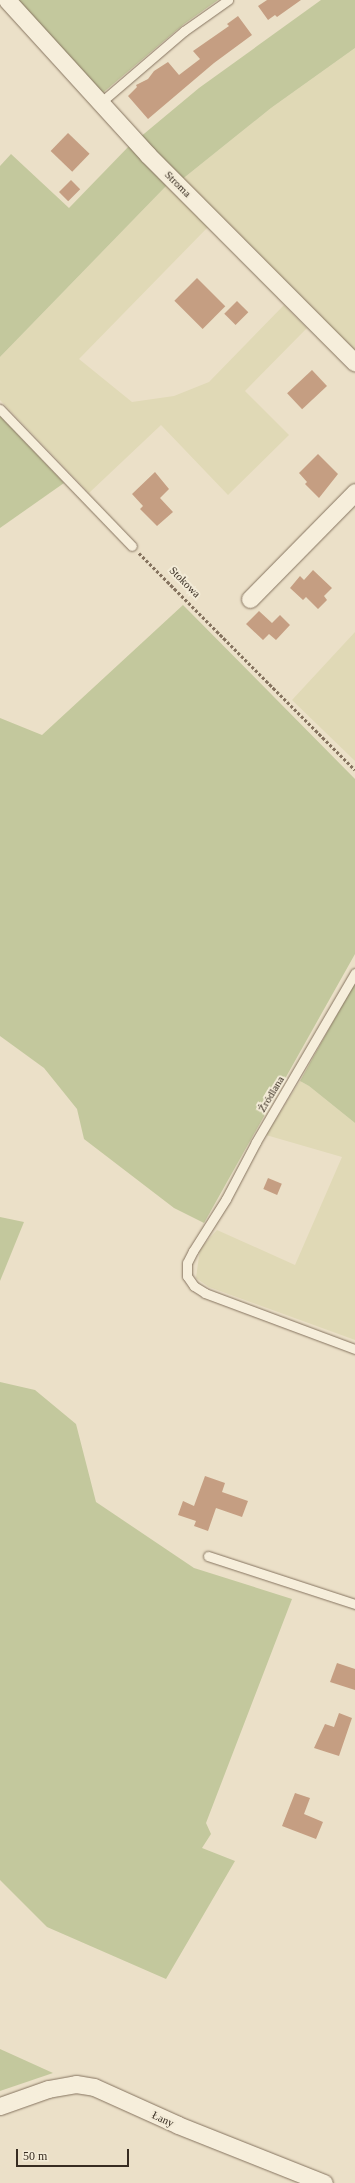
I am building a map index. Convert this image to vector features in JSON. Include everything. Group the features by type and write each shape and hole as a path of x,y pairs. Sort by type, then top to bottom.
{"street":[{"name":"Stroma","path":"7,0 148,155 214,219 355,363"},
{"path":"250,599 355,492"},
{"name":"Łany","path":"0,2106 48,2089 76,2084 94,2087 178,2126 324,2183"}],"lane":[{"path":"100,103 184,31 228,0"},
{"path":"0,410 132,546"},
{"name":"Źródlana","path":"355,973 256,1142 226,1199 193,1251 188,1263 187,1276 194,1286 205,1293 355,1349"},
{"path":"208,1556 355,1604"}],"path":[{"name":"Stokowa","path":"132,546 355,770"}],"shaded area":[{"path":"355,48 355,353 180,181 271,108"},
{"path":"170,182 214,225 207,228 79,359 132,402 174,396 209,382 284,305 307,328 245,391 289,435 228,495 161,425 89,493 0,400 0,357"},
{"path":"355,632 355,761 292,700"},
{"path":"300,1081 309,1086 355,1123 355,1340 209,1287 196,1278 200,1249 217,1230 295,1265 342,1157 266,1135"}],"green space":[{"path":"11,0 218,0 184,24 99,96"},
{"path":"321,0 355,0 355,48 271,108 180,181 139,138 199,88"},
{"path":"131,144 170,182 0,357 0,166 11,154 69,208"},
{"path":"0,416 64,483 0,528"},
{"path":"183,605 355,779 355,954 204,1223 174,1208 84,1139 77,1109 44,1068 0,1036 0,718 42,735"},
{"path":"355,982 355,1123 309,1086 300,1081"},
{"path":"0,1217 24,1222 0,1281"},
{"path":"0,1382 35,1390 76,1424 96,1502 194,1568 292,1599 206,1823 211,1834 202,1848 235,1861 166,1979 47,1927 0,1880"},
{"path":"0,2049 53,2073 0,2091"}],"building":[{"path":"267,0 301,0 277,17 275,15 268,20 258,6"},
{"path":"238,16 252,35 214,63 148,119 128,96 137,87 136,85 148,79 154,71 168,62 179,75 200,59 193,51 229,26 227,24"},
{"path":"68,133 90,154 72,172 51,151"},
{"path":"71,180 80,189 68,201 59,192"},
{"path":"197,278 225,306 203,329 174,301"},
{"path":"237,301 248,312 236,325 224,314"},
{"path":"312,370 327,386 302,409 287,393"},
{"path":"318,454 338,474 319,498 305,484 307,482 299,473"},
{"path":"155,472 169,489 160,498 173,512 157,526 140,509 143,506 132,494"},
{"path":"313,570 332,588 324,596 327,600 318,609 306,597 303,600 290,588 300,576 304,580"},
{"path":"259,611 272,623 280,615 290,625 276,640 269,634 263,640 246,624"},
{"path":"268,1178 282,1184 277,1195 263,1189"},
{"path":"205,1476 225,1483 222,1492 248,1501 242,1517 216,1508 208,1531 194,1526 196,1521 178,1515 183,1501 194,1506"},
{"path":"337,1663 355,1669 355,1690 330,1682"},
{"path":"339,1713 352,1718 339,1756 314,1748 325,1724 334,1727"},
{"path":"295,1793 310,1798 304,1814 323,1822 316,1839 282,1826"}]}
